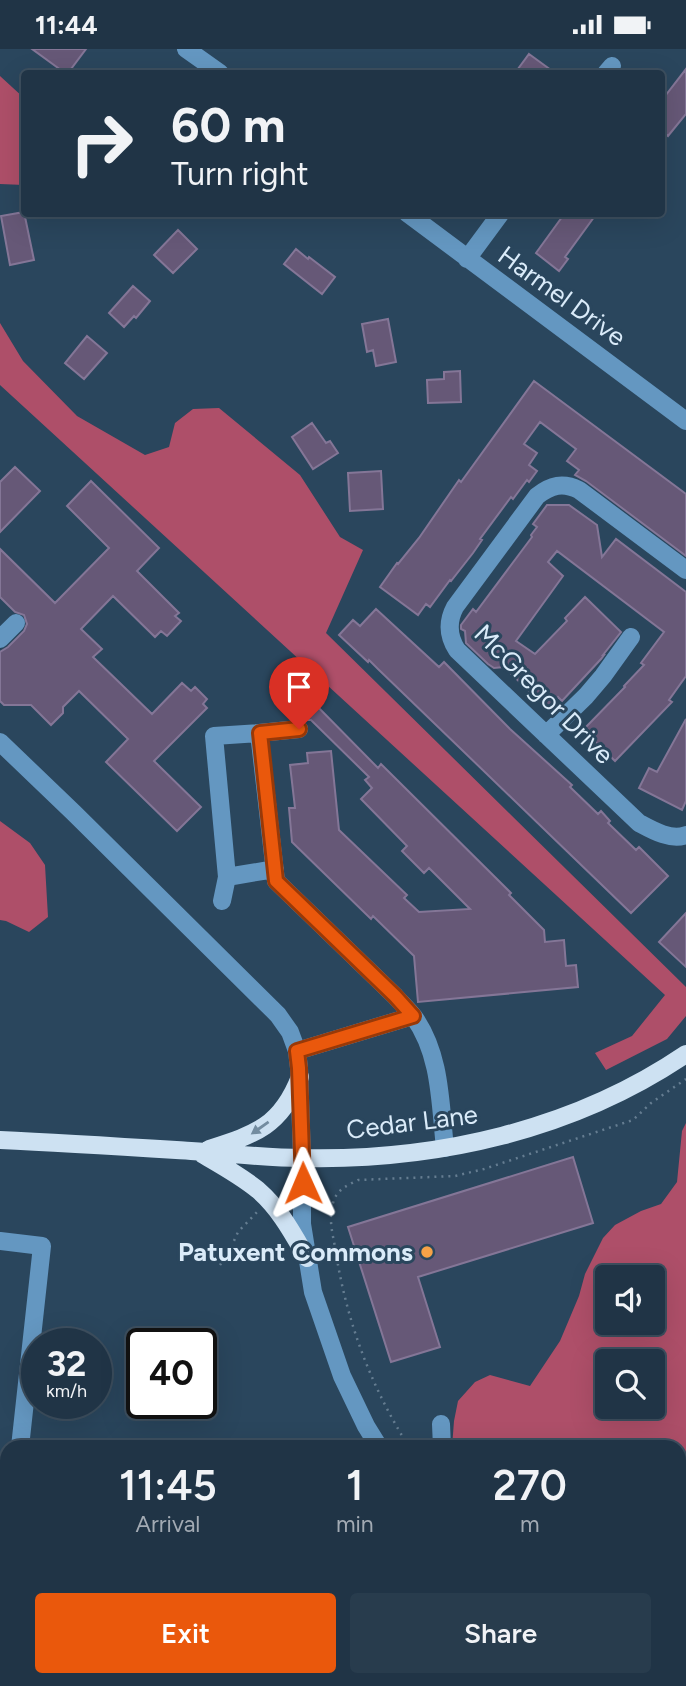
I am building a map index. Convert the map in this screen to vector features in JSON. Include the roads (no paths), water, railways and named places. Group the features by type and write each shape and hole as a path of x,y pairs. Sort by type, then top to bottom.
{"main road":[{"name":"Cedar Lane","path":"0,1140 302,1158 398,1155 484,1141 565,1116 610,1097 686,1053"},
{"path":"199,1152 246,1137 263,1128 282,1110 300,1077"},
{"path":"199,1152 258,1191 279,1212 307,1258"}],"street":[{"path":"186,49 216,70"},
{"name":"Harmel Drive","path":"412,217 686,421"},
{"path":"467,258 498,217"},
{"name":"McGregor Drive","path":"685,840 661,834 639,823 457,650 452,642 449,625 455,607 537,496 552,486 570,486 579,490 686,570"},
{"path":"0,639 16,623"},
{"path":"547,736 586,696 632,637"},
{"path":"222,901 227,877 214,736 299,729"},
{"path":"260,733 276,881 413,1016 424,1034 436,1066 445,1148"},
{"path":"0,742 278,1015 290,1032 297,1051 300,1077 302,1224 313,1292 342,1376 375,1440"},
{"path":"227,877 275,869"},
{"path":"297,1051 413,1016"},
{"path":"0,1241 42,1247 21,1440"},
{"path":"441,1424 442,1440"}],"place":[{"name":"Patuxent Commons","path":"427,1252"}]}
